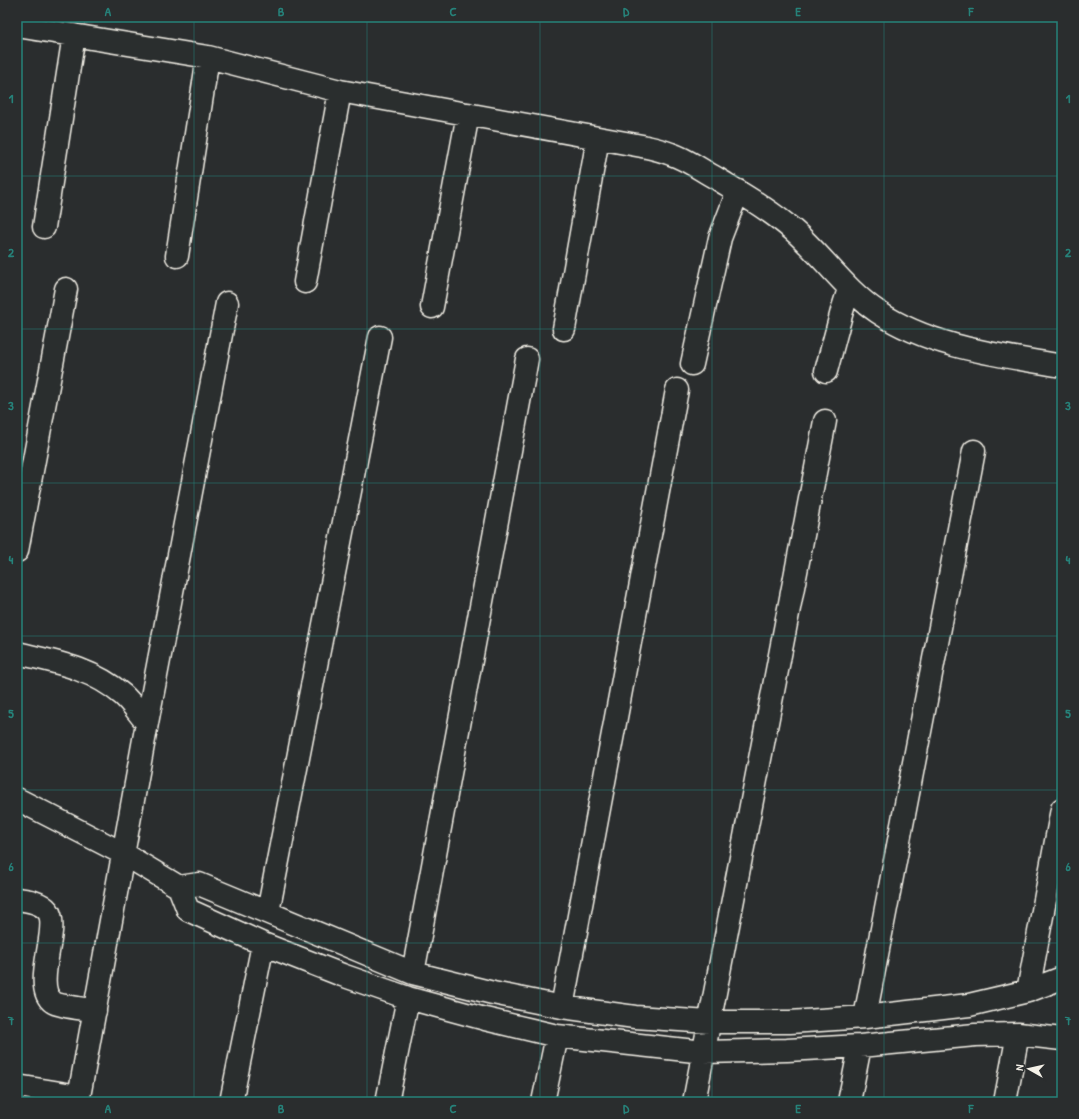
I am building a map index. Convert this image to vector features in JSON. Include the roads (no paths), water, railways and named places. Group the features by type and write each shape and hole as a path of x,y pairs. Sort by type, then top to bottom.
{"street":[{"path":"17,26 208,57 340,91 642,146 671,154 738,191 774,214 794,231 849,289 877,312 898,325 938,340 970,349 1062,366"},
{"path":"44,227 74,35"},
{"path":"177,256 208,57"},
{"path":"305,282 340,91"},
{"path":"432,307 468,114"},
{"path":"564,329 598,138"},
{"path":"692,364 720,238 738,191"},
{"path":"17,550 66,289"},
{"path":"826,371 849,289"},
{"path":"17,1086 79,1099 227,303"},
{"path":"268,912 380,337"},
{"path":"413,973 527,359"},
{"path":"562,1007 677,390"},
{"path":"694,1102 825,421"},
{"path":"865,1018 974,451"},
{"path":"17,653 74,667 105,681 124,696 148,723"},
{"path":"17,799 124,854 179,887 188,910 263,944 342,975 408,998 557,1036 704,1052 860,1046 975,1035 1018,1034 1062,1039"},
{"path":"1028,990 1062,809"},
{"path":"179,887 199,884 413,973 562,1007 635,1017 710,1022 790,1022 865,1018 970,1005 1028,990 1062,978"},
{"path":"17,900 29,900 49,911 52,926 45,986 48,996 54,1003 95,1011"},
{"path":"231,1102 263,944"},
{"path":"387,1102 408,998"},
{"path":"1006,1102 1018,1034"},
{"path":"544,1102 557,1036"},
{"path":"849,1102 860,1046"}]}
